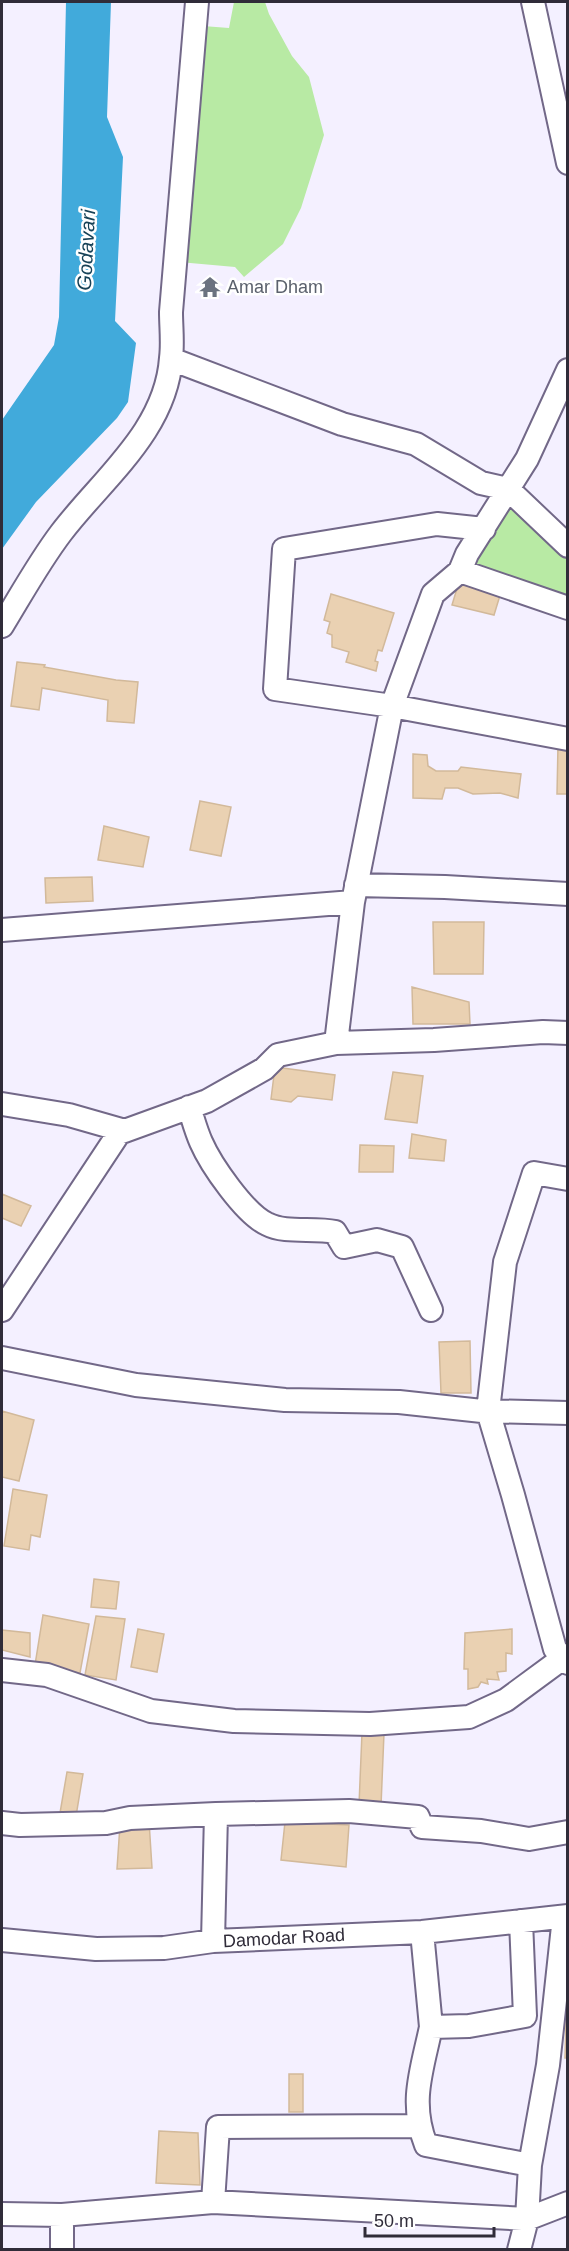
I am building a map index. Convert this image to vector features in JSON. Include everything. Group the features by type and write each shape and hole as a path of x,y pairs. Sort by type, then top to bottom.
{"street":[{"path":"2,626 61,534 119,465 149,424 164,393 171,359 171,312 197,2"},
{"path":"533,2 567,163"},
{"path":"171,359 342,424 416,444 481,483 508,489 567,546"},
{"path":"336,1043 355,893 392,706 433,594 460,571 527,459 567,370"},
{"path":"484,529 437,524 284,549 275,689 392,706 567,739"},
{"path":"460,571 567,608"},
{"path":"2,930 355,893 445,887 567,894"},
{"path":"2,1310 119,1133 207,1101 264,1069 278,1055 336,1043 434,1040 543,1032 567,1033"},
{"path":"2,1104 69,1115 125,1131"},
{"path":"189,1107 202,1144 245,1207 267,1224 287,1229 320,1228 335,1232 344,1247 377,1240 402,1247 431,1310"},
{"path":"2,1670 47,1675 151,1711 234,1721 369,1724 469,1717 506,1700 565,1660 555,1649 488,1411 505,1262 521,1206 534,1173 567,1179"},
{"path":"2,1358 136,1385 285,1400 399,1402 488,1411 567,1413"},
{"path":"2,1823 20,1825 106,1823 130,1818 216,1814 366,1811 418,1817 422,1827 481,1831 529,1839 567,1832"},
{"path":"213,1941 216,1814"},
{"path":"519,2250 527,2219 531,2165 558,2065 551,2022 566,1916"},
{"name":"Damodar Road","path":"2,1940 96,1949 164,1948 213,1941 422,1932 566,1916"},
{"path":"521,1921 525,2016"},
{"path":"422,1932 431,2027 416,2096 419,2126 426,2145 531,2165"},
{"path":"431,2027 468,2026 525,2016 551,2022"},
{"path":"213,2202 218,2127 419,2126"},
{"path":"2,2214 62,2214 213,2202 527,2219 567,2203"},
{"path":"62,2214 62,2250"}],"green space":[{"path":"234,2 265,2 292,56 309,77 324,135 301,208 283,244 244,277 235,267 179,262 203,26 229,28"},
{"path":"508,496 567,552 567,605 466,569"}],"water":[{"name":"Godavari","path":"66,2 111,2 107,117 123,157 115,321 136,343 128,402 117,418 36,502 2,549 2,420 54,345 59,317"}],"building":[{"path":"459,582 501,592 494,615 452,605"},
{"path":"331,594 394,613 382,651 378,650 375,661 378,662 376,671 346,662 349,652 332,647 332,635 327,633 330,622 324,620"},
{"path":"17,662 138,682 134,723 107,721 108,700 42,688 39,710 11,706"},
{"path":"558,745 568,745 568,794 557,794"},
{"path":"413,754 427,755 428,766 436,771 458,771 461,767 521,774 518,798 500,793 473,794 458,788 445,788 442,799 413,798"},
{"path":"200,801 231,807 221,856 190,850"},
{"path":"104,826 149,837 143,867 98,860"},
{"path":"92,877 93,901 46,903 45,878"},
{"path":"433,922 484,922 483,974 434,974"},
{"path":"412,987 469,1002 470,1024 413,1024"},
{"path":"275,1067 335,1075 332,1100 298,1096 291,1102 271,1099"},
{"path":"393,1072 423,1076 417,1123 385,1119"},
{"path":"412,1134 446,1140 444,1161 409,1158"},
{"path":"360,1145 394,1146 393,1172 359,1172"},
{"path":"2,1194 31,1206 21,1226 2,1218"},
{"path":"470,1341 471,1393 441,1393 439,1342"},
{"path":"2,1411 34,1420 19,1481 2,1477"},
{"path":"13,1489 47,1495 40,1537 31,1535 29,1550 4,1546"},
{"path":"94,1579 119,1582 116,1609 91,1607"},
{"path":"43,1615 89,1624 80,1673 35,1665"},
{"path":"96,1616 125,1619 116,1680 85,1675"},
{"path":"138,1629 164,1634 157,1672 131,1667"},
{"path":"512,1629 512,1654 506,1653 506,1671 497,1672 499,1680 487,1679 488,1684 481,1682 478,1687 468,1689 468,1669 464,1669 465,1633"},
{"path":"2,1630 30,1633 30,1657 2,1650"},
{"path":"362,1733 384,1733 381,1806 359,1805"},
{"path":"67,1772 83,1774 76,1816 60,1813"},
{"path":"149,1821 152,1868 117,1869 120,1825"},
{"path":"285,1822 349,1825 346,1867 281,1860"},
{"path":"567,1982 568,2058 565,2058"},
{"path":"289,2074 303,2074 303,2112 289,2112"},
{"path":"159,2131 198,2133 200,2185 156,2183"}],"place":[{"name":"Amar Dham","path":"210,287"}]}
